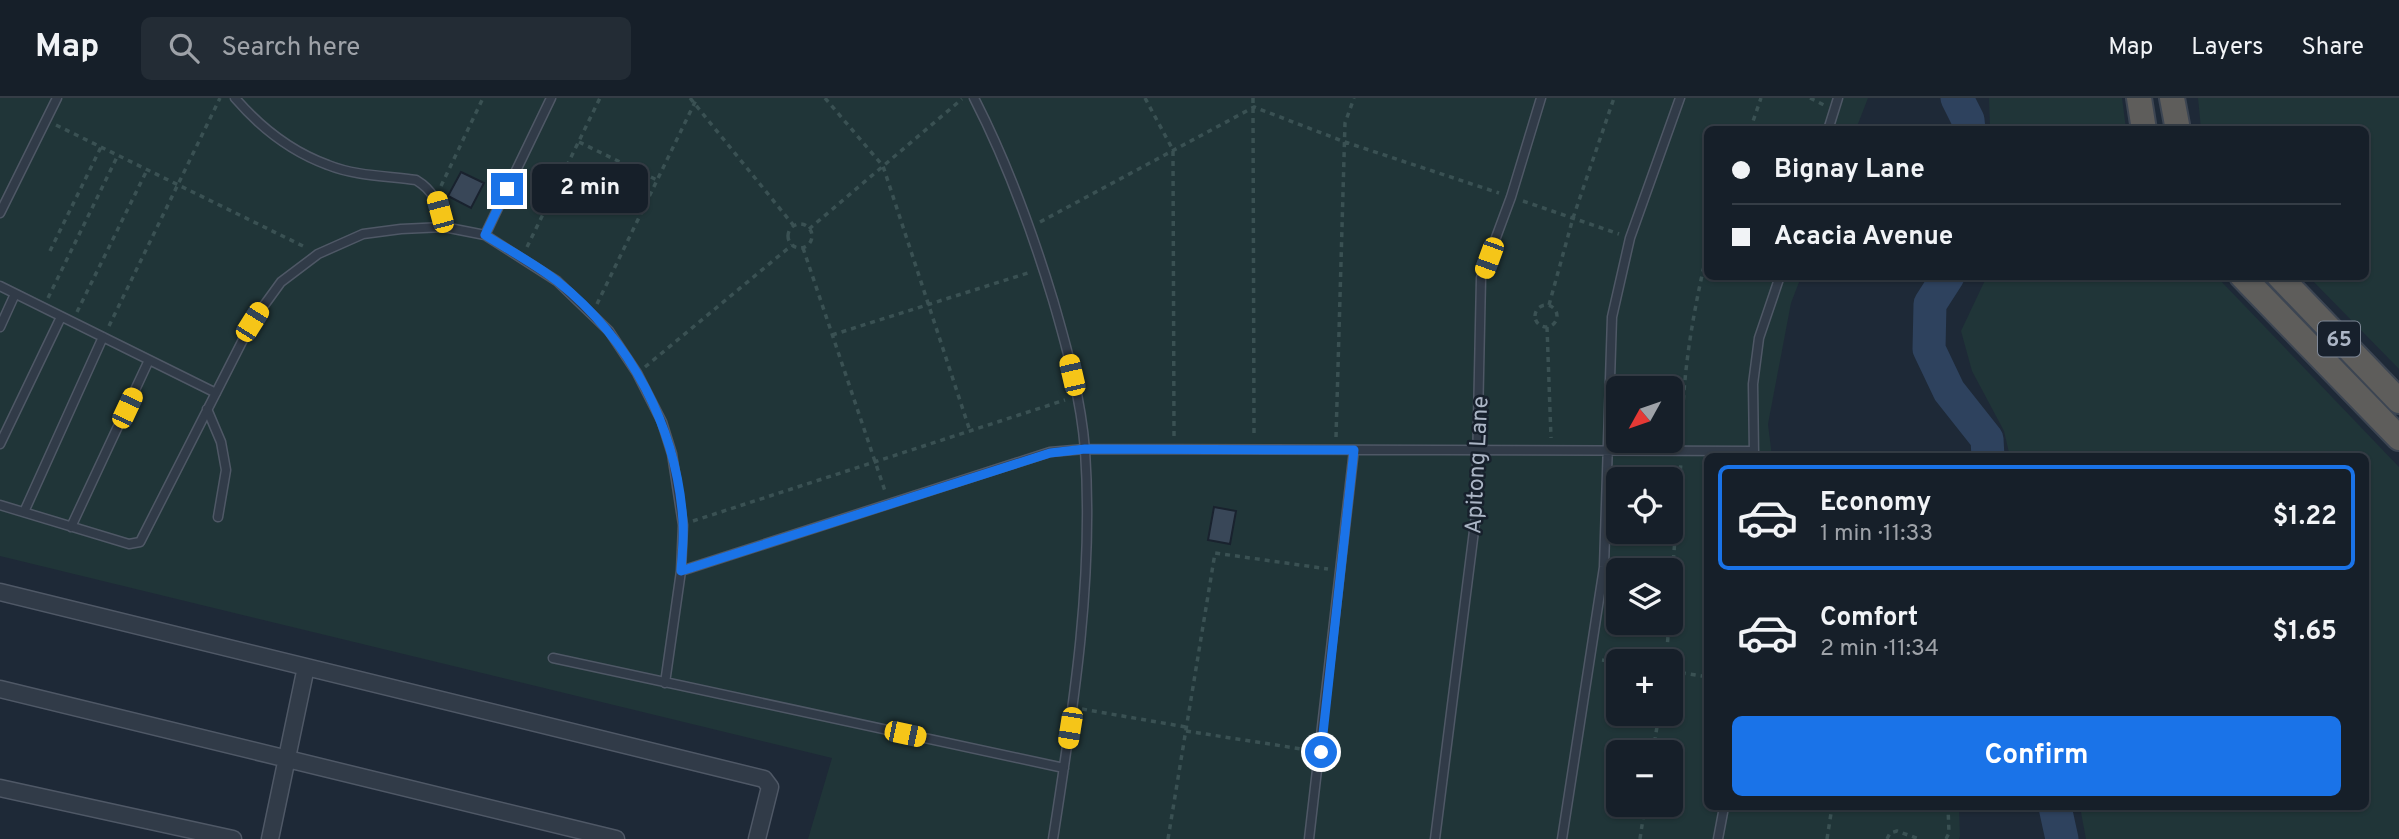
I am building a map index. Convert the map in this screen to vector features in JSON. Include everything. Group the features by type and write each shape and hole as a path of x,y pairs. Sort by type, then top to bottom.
{"highway":[{"path":"2139,98 2143,126"},
{"path":"2172,98 2177,126"},
{"name":"65","path":"2246,280 2399,438"},
{"name":"65","path":"2283,280 2399,401"}],"street":[{"path":"0,592 764,779 770,787 757,839"},
{"path":"270,839 306,667"},
{"path":"0,689 616,839"},
{"path":"0,788 233,839"}],"lane":[{"path":"0,213 57,98"},
{"path":"235,98 274,135 300,152 330,166 415,180 428,187 436,197 444,227"},
{"path":"485,235 551,98"},
{"path":"974,98 995,138 1043,269 1063,333 1085,449 1086,570 1073,708 1053,839"},
{"name":"Apitong Lane","path":"1435,839 1476,516 1481,278 1511,197 1541,98"},
{"path":"1610,376 1612,317 1630,238 1680,98"},
{"path":"1829,126 1838,98"},
{"path":"0,505 129,544 141,542 207,409 265,302 281,282 318,254 363,234 444,227 485,235 557,281 609,331 638,373 662,422 680,491 683,525 681,571 665,682"},
{"path":"1754,453 1753,384 1759,338 1779,280"},
{"path":"0,286 216,393"},
{"path":"0,327 15,294"},
{"path":"0,444 61,317"},
{"path":"24,513 103,337"},
{"path":"71,527 149,360"},
{"path":"207,409 221,442 226,470 218,517"},
{"path":"681,571 1050,453 1085,449 1606,451"},
{"path":"1309,839 1354,450"},
{"path":"1684,451 1730,453"},
{"path":"1562,839 1604,567 1607,453"},
{"path":"553,658 1064,768"},
{"path":"1718,839 1723,810"}],"path":[{"path":"103,337 220,98"},
{"path":"436,197 483,98"},
{"path":"522,257 600,98"},
{"path":"690,98 794,226"},
{"path":"592,314 697,98"},
{"path":"824,98 883,166 970,431"},
{"path":"809,229 964,98"},
{"path":"1145,98 1173,150 1174,449"},
{"path":"1253,98 1254,450"},
{"path":"1335,450 1345,123 1354,98"},
{"path":"1549,305 1573,218 1614,98"},
{"path":"1751,126 1761,98"},
{"path":"1029,228 1254,107 1345,142 1630,238"},
{"path":"46,120 318,254"},
{"path":"579,142 657,180"},
{"path":"50,251 101,147"},
{"path":"43,308 118,155"},
{"path":"72,322 147,170"},
{"path":"804,224 809,229 812,232 812,240 803,248 792,245 788,235 794,226 804,224"},
{"path":"638,373 792,245"},
{"path":"803,248 888,503"},
{"path":"1684,397 1693,314 1704,266"},
{"path":"832,335 1043,269"},
{"path":"1549,305 1555,308 1558,315 1554,324 1547,327 1540,325 1535,315 1542,306 1549,305"},
{"path":"1547,327 1552,451"},
{"path":"683,525 1077,396"},
{"path":"1674,558 1682,453"},
{"path":"1168,839 1215,553 1340,570"},
{"path":"1683,673 1704,676"},
{"path":"1073,708 1321,752"},
{"path":"1826,839 1831,810"},
{"path":"1946,839 1949,833 1948,810"},
{"path":"1640,839 1643,817"},
{"path":"1887,839 1890,833 1897,831 1919,839"}],"green space":[{"path":"0,98 1868,98 1857,126 1704,126 1704,280 1800,280 1791,303 1768,424 1772,453 1704,453 1704,810 1959,810 1959,839 808,839 832,758 0,556"},
{"path":"1989,98 2122,98 2126,126 1990,126"},
{"path":"2198,98 2399,98 2399,369 2312,280 2369,280 2369,126 2201,126"},
{"path":"1985,280 2220,280 2399,467 2399,839 2086,839 2081,810 2369,810 2369,453 2009,453 2004,431 1972,371 1961,331"}],"building":[{"path":"461,172 484,183 471,208 448,196"},
{"path":"1214,507 1236,511 1230,544 1208,540"}],"waterway":[{"path":"1957,98 1969,126"},
{"path":"1945,280 1930,304 1929,349 1949,391 1987,439 1988,453"},
{"path":"2056,810 2062,839"}],"route":[{"path":"507,189 485,235 557,281 592,314 609,331 648,391 662,422 680,491 683,525 681,571 1050,453 1085,449 1354,450 1321,752"}]}
